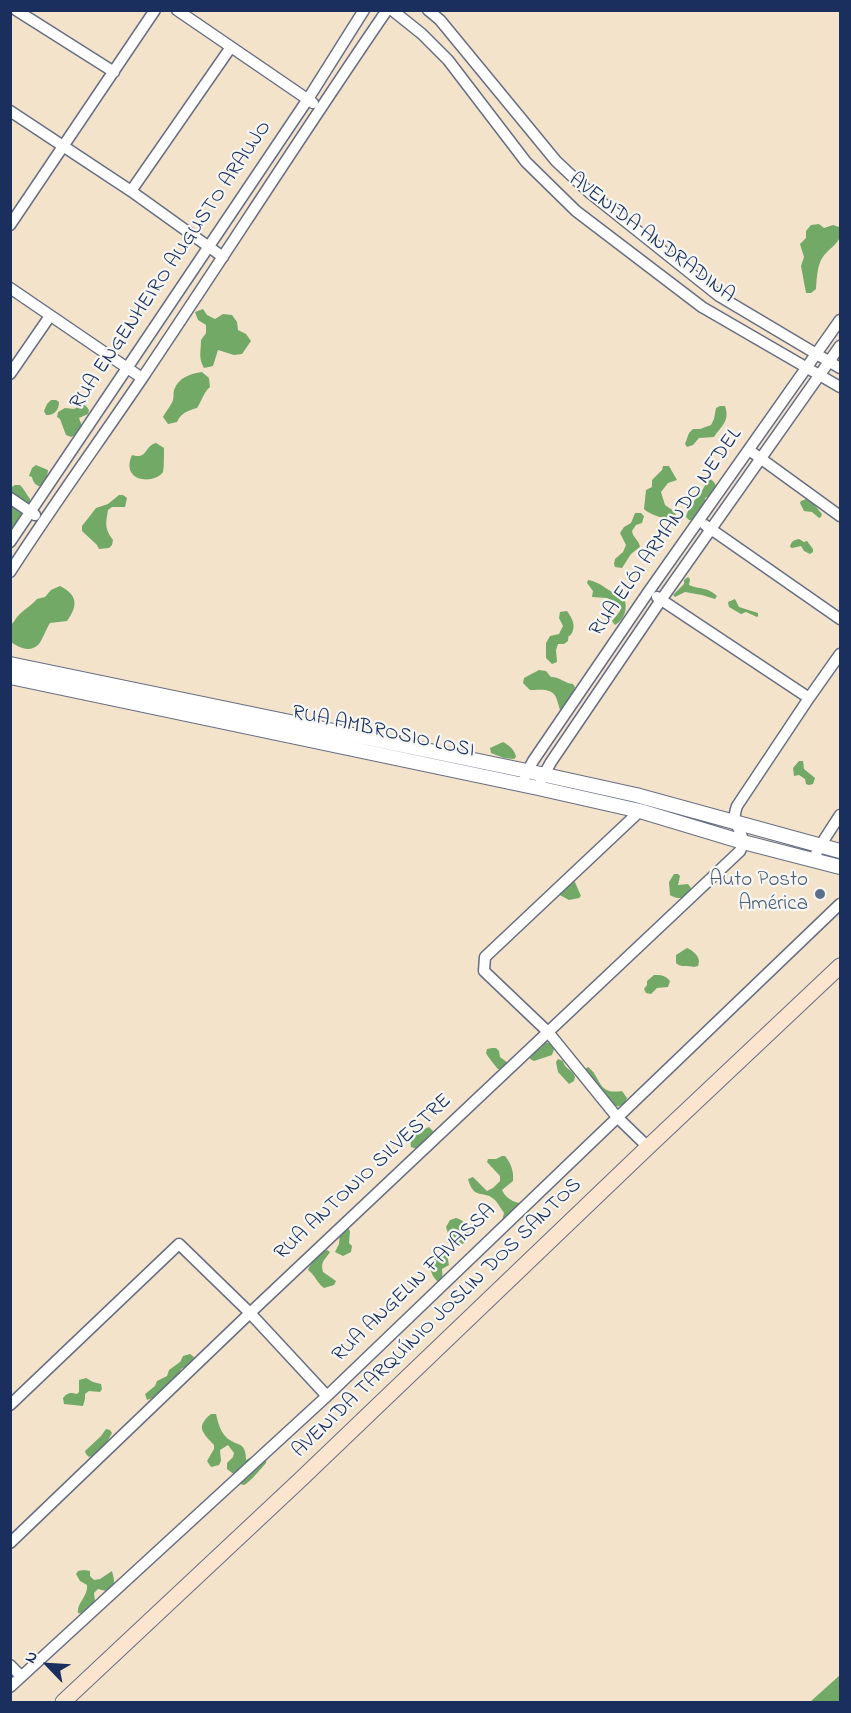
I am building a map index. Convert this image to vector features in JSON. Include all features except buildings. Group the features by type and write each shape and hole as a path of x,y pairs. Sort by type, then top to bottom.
{"main road":[{"name":"AVENIDA TARQUÍNIO JOSLIN DOS SANTOS","path":"63,1702 309,1472 840,966"}],"street":[{"path":"16,10 114,72"},
{"path":"10,225 155,10"},
{"path":"177,10 321,108"},
{"name":"RUA ENGENHEIRO AUGUSTO ARAUJO","path":"10,542 209,248 364,10"},
{"path":"10,572 387,10"},
{"name":"AVENIDA ANDRADINA","path":"392,10 422,34 448,60 526,162 576,211 702,307 840,387"},
{"path":"428,10 441,20 556,161 590,194 719,296 840,368"},
{"path":"130,191 231,47"},
{"path":"10,111 130,191 223,257"},
{"path":"10,288 142,378"},
{"path":"10,374 50,316"},
{"name":"RUA ELÓI ARMANDO NEDEL","path":"525,777 649,591 840,320"},
{"name":"RUA ELÓI ARMANDO NEDEL","path":"541,781 661,600 840,346"},
{"path":"749,450 840,516"},
{"path":"10,498 43,521"},
{"path":"699,520 840,619"},
{"path":"649,591 809,698"},
{"path":"743,842 735,823 737,806 840,654"},
{"name":"RUA AMBROSIO LOSI","path":"10,664 525,777 743,842 840,867"},
{"name":"RUA AMBROSIO LOSI","path":"10,677 525,777"},
{"name":"RUA AMBROSIO LOSI","path":"541,781 636,795 840,851"},
{"path":"640,811 485,957 484,971 548,1032 617,1117 648,1147"},
{"path":"813,860 840,815"},
{"name":"RUA ANTONIO SILVESTRE","path":"10,1543 250,1313 740,851 743,842"},
{"name":"RUA ANGELIN FAVASSA","path":"10,1687 327,1396 840,904"},
{"path":"10,1406 179,1244 250,1313 327,1396"},
{"path":"10,1665 21,1676"}],"green space":[{"path":"819,224 824,228 833,225 839,227 840,237 821,260 816,289 811,293 806,293 801,266 804,257 800,244 806,238 806,231 811,225"},
{"path":"203,309 207,315 215,319 223,314 232,315 237,322 238,330 246,334 251,341 242,354 234,355 218,350 213,366 204,368 200,351 206,325 198,320 195,312"},
{"path":"202,372 209,378 210,387 197,408 180,416 177,422 168,424 163,417 172,402 176,386 185,377"},
{"path":"51,400 59,402 58,408 56,412 46,415 44,411"},
{"path":"82,404 89,410 88,414 79,418 82,426 78,434 71,437 66,435 57,417 58,412 65,408 74,409"},
{"path":"725,406 727,415 714,437 699,438 693,445 687,447 685,444 689,433 693,429 711,425 716,408"},
{"path":"156,443 164,448 163,472 153,479 140,479 134,476 130,464 132,455 141,456"},
{"path":"36,465 48,470 47,478 42,486 36,485 29,476"},
{"path":"663,466 669,466 677,480 668,483 661,492 665,505 675,512 676,516 673,519 657,516 644,509 646,490 652,487 652,480"},
{"path":"710,479 715,483 716,490 705,498 706,506 696,521 689,520 686,517 688,510"},
{"path":"20,485 30,499 30,503 10,534 10,488"},
{"path":"119,495 127,498 125,507 112,507 108,510 106,525 113,540 112,545 109,548 99,549 82,531 82,526 96,508 108,504"},
{"path":"806,499 815,505 822,514 821,517 804,511 800,503"},
{"path":"635,513 641,513 644,516 642,523 636,525 632,531 640,547 631,554 622,568 615,567 615,559 623,552 626,545 620,533 631,523"},
{"path":"795,540 807,541 813,552 810,554 804,551 801,546 790,547"},
{"path":"688,577 689,585 710,591 717,596 715,599 685,592 675,597 673,595"},
{"path":"588,580 624,598 625,613 615,625 612,621 620,611 620,606 607,598 592,597 593,591 587,583"},
{"path":"60,586 70,593 74,601 73,610 67,621 50,623 39,643 31,649 11,642 11,625 17,617 37,599 45,597 51,590"},
{"path":"735,599 739,607 758,613 758,616 746,612 741,614 729,607 728,602"},
{"path":"567,611 574,627 568,636 568,641 558,644 557,662 552,664 546,658 546,643 550,636 559,634 563,626 559,618 560,612"},
{"path":"539,670 546,671 551,677 573,684 575,687 566,711 560,710 555,696 550,691 530,690 523,683 524,678"},
{"path":"503,742 513,750 516,757 514,759 491,753 490,748"},
{"path":"799,761 803,761 804,769 815,778 813,784 806,784 805,779 799,775 794,776 793,768"},
{"path":"674,874 680,876 678,885 688,884 691,888 683,898 670,895 669,882"},
{"path":"574,880 581,896 579,898 569,900 556,893"},
{"path":"687,948 697,955 698,966 682,966 676,963 676,955"},
{"path":"654,975 668,979 670,981 668,987 657,988 651,994 646,993 644,989 647,981"},
{"path":"545,1042 552,1044 554,1049 552,1055 534,1061 530,1059 535,1049 541,1048"},
{"path":"496,1048 500,1057 508,1063 503,1069 498,1069 486,1053 487,1049"},
{"path":"558,1059 563,1061 574,1074 574,1081 569,1084 558,1072 556,1062"},
{"path":"588,1067 604,1088 614,1092 622,1091 627,1098 623,1104 613,1106 585,1069"},
{"path":"429,1127 434,1132 432,1138 417,1149 411,1147 413,1136"},
{"path":"505,1156 509,1162 513,1178 513,1181 502,1190 504,1194 510,1199 529,1205 502,1221 504,1213 496,1201 473,1190 468,1179 473,1177 487,1191 493,1188 500,1181 500,1176 487,1162 488,1159"},
{"path":"456,1218 466,1225 468,1230 467,1240 458,1245 451,1243 446,1227 450,1220"},
{"path":"344,1228 350,1231 349,1243 352,1246 351,1252 343,1256 335,1252 339,1244 340,1232"},
{"path":"327,1250 330,1252 323,1263 323,1272 336,1281 334,1285 324,1288 308,1270 316,1258"},
{"path":"438,1255 447,1255 449,1265 442,1269 443,1282 438,1282 431,1272 431,1265"},
{"path":"190,1354 194,1357 191,1364 181,1369 179,1376 171,1380 169,1387 147,1400 145,1394 155,1386 157,1381 167,1376 169,1370 180,1362 183,1356"},
{"path":"86,1378 101,1384 100,1392 89,1391 85,1394 83,1406 64,1404 63,1398 69,1393 77,1394 79,1380"},
{"path":"211,1414 216,1414 226,1437 244,1449 246,1460 259,1453 267,1457 266,1463 244,1485 236,1483 236,1476 227,1469 227,1463 234,1453 228,1445 220,1450 219,1465 211,1467 207,1461 214,1445 202,1430 202,1426"},
{"path":"106,1429 112,1433 106,1444 101,1451 89,1457 85,1451"},
{"path":"84,1570 90,1571 90,1576 94,1580 112,1571 114,1582 110,1592 98,1589 94,1593 95,1601 84,1614 78,1613 78,1609 86,1593 87,1585 80,1581 76,1574"},
{"path":"840,1675 840,1702 810,1702"}],"place":[{"name":"Auto Posto América","path":"820,894"}]}
